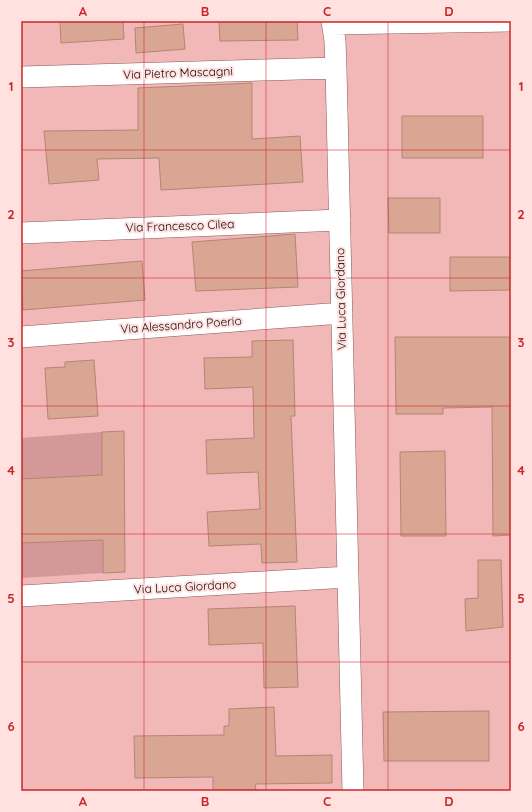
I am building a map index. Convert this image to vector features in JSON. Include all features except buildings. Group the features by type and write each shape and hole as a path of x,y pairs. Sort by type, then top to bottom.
{"street":[{"path":"333,22 511,21"},
{"name":"Via Luca Giordano","path":"333,22 336,68 340,220 353,791"},
{"name":"Via Pietro Mascagni","path":"21,78 336,68"},
{"name":"Via Francesco Cilea","path":"21,233 340,220"},
{"name":"Via Alessandro Poerio","path":"21,337 342,313"},
{"name":"Via Luca Giordano","path":"21,596 348,577"}],"shaded area":[{"path":"102,432 103,573 21,578 21,438"}]}
